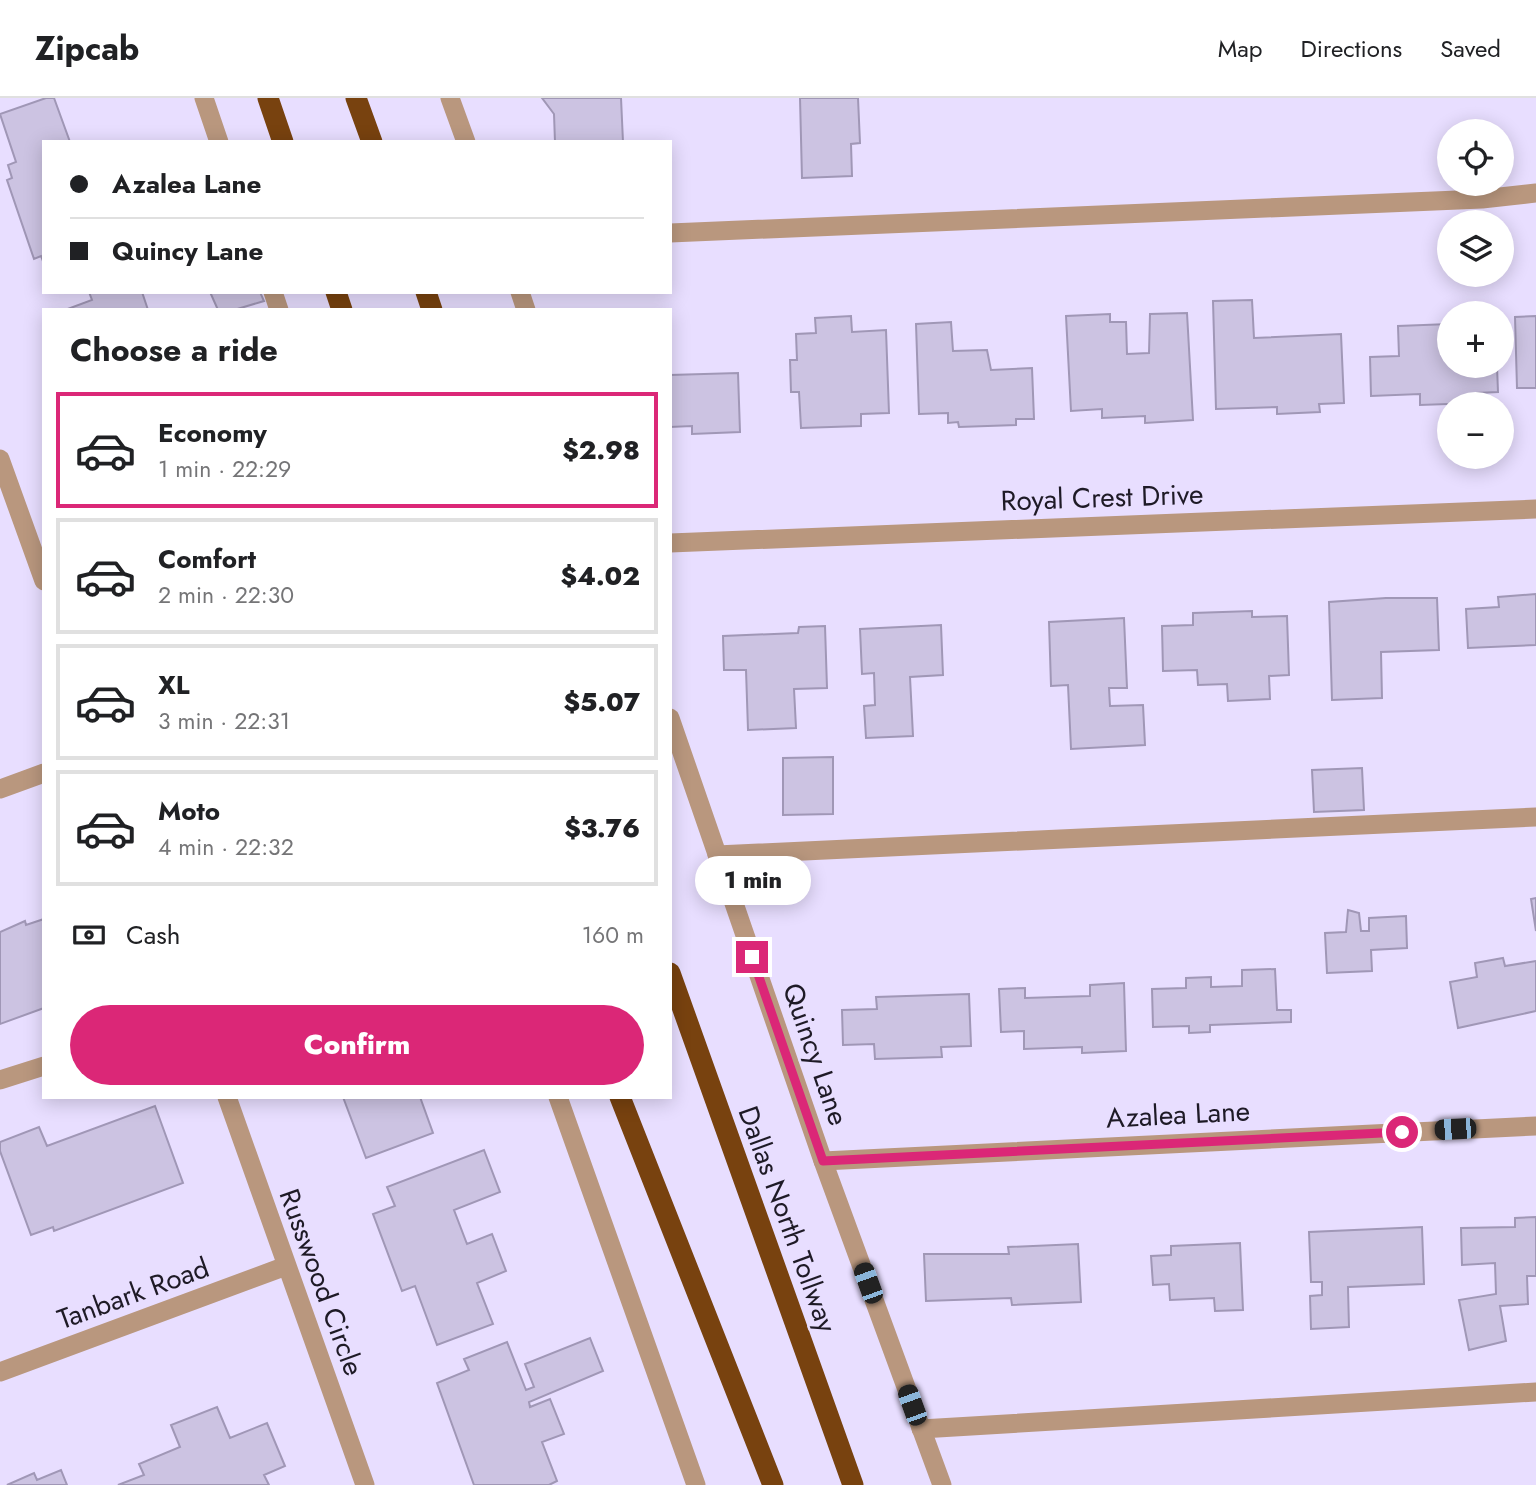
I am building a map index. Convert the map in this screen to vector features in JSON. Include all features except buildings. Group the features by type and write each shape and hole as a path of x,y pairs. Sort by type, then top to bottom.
{"highway":[{"path":"268,98 282,140"},
{"path":"356,98 371,140"},
{"name":"Dallas North Tollway","path":"672,979 853,1485"},
{"path":"621,1099 773,1485"}],"street":[{"path":"204,98 218,140"},
{"path":"450,98 465,140"},
{"path":"672,233 1468,200 1536,193"},
{"path":"0,459 6,495 42,576"},
{"name":"Royal Crest Drive","path":"672,543 1536,509"},
{"name":"Quincy Lane","path":"672,724 823,1161 942,1485"},
{"path":"0,789 42,774"},
{"path":"717,855 1536,817"},
{"path":"0,1080 42,1067"},
{"name":"Russwood Circle","path":"228,1099 365,1485"},
{"path":"559,1099 696,1485"},
{"name":"Azalea Lane","path":"823,1161 1536,1126"},
{"name":"Tanbark Road","path":"0,1372 286,1266"},
{"path":"921,1429 1536,1392"}],"route":[{"path":"752,957 823,1161 1402,1132"}]}
